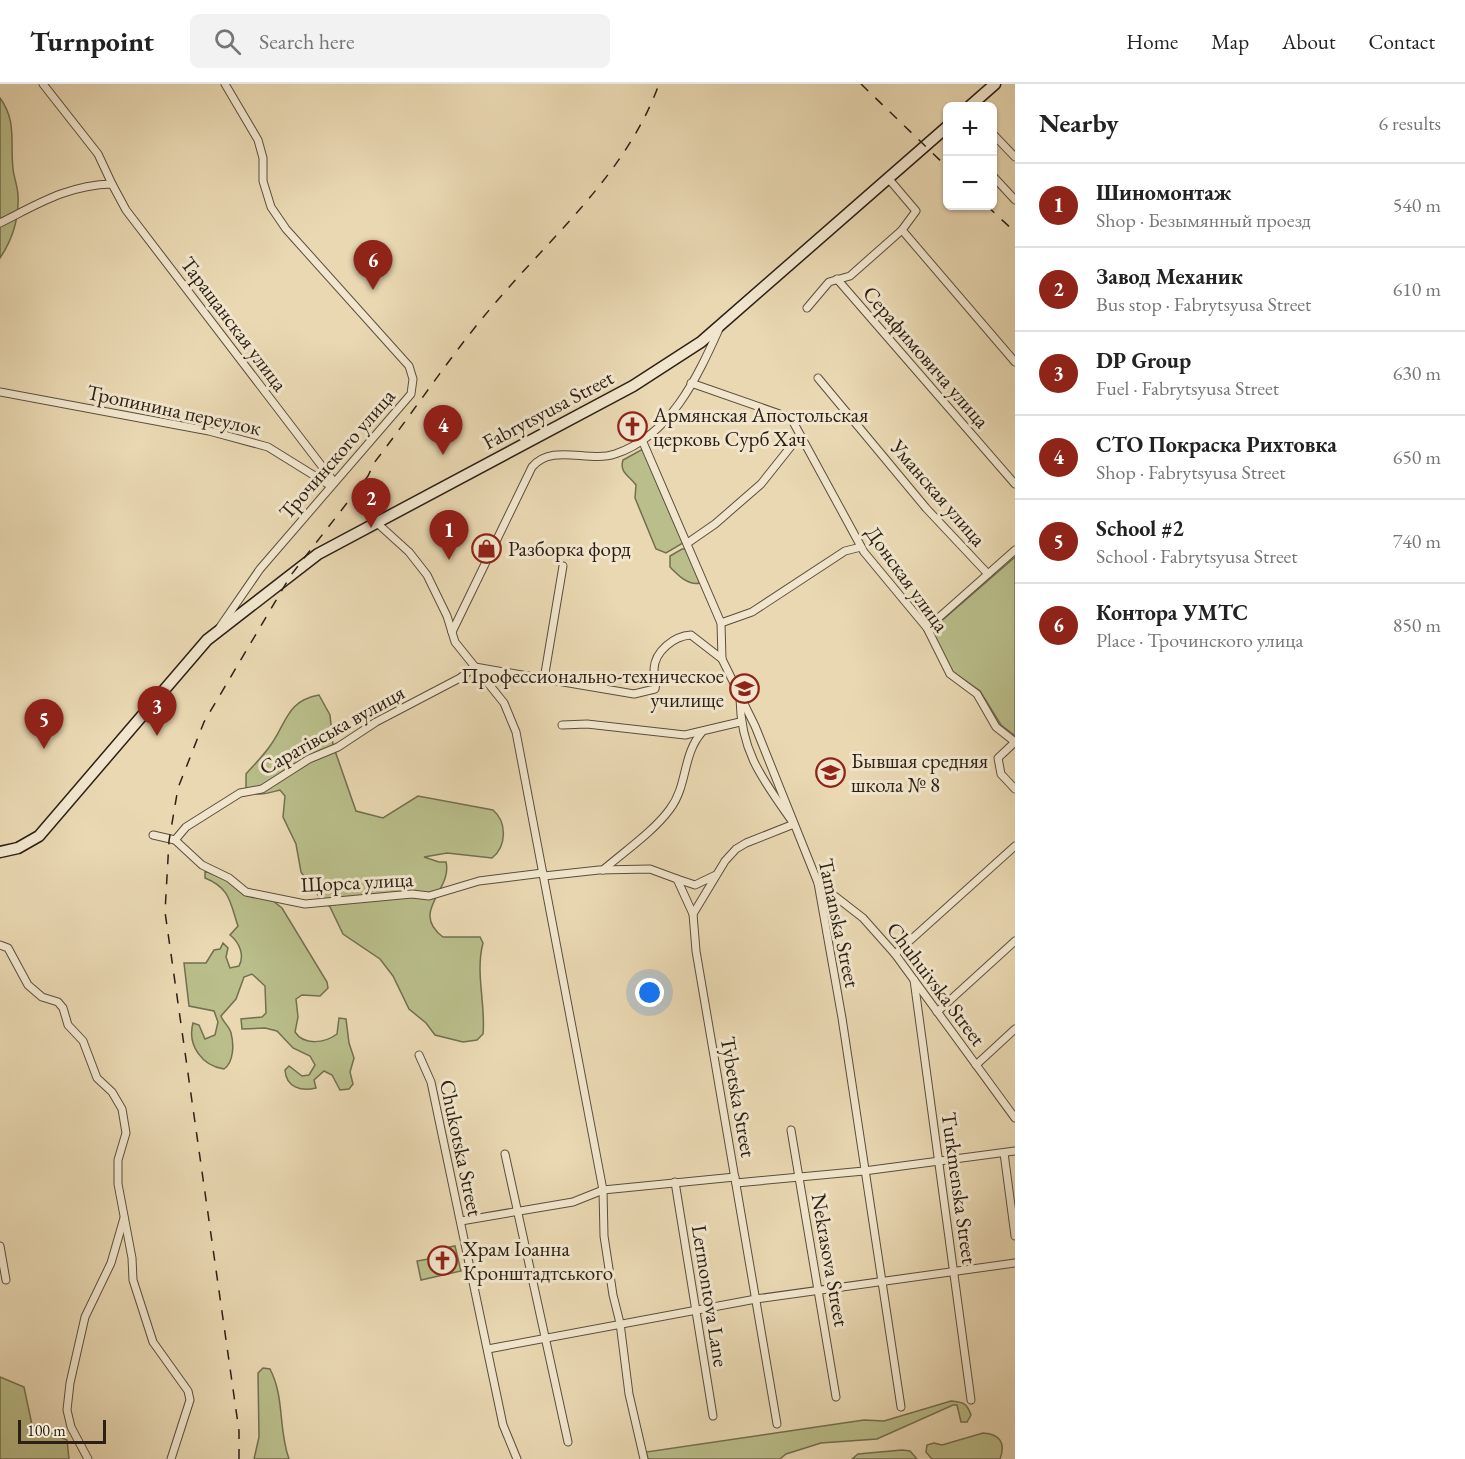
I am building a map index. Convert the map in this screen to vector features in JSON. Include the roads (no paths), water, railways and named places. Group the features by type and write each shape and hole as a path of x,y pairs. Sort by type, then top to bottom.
{"main road":[{"path":"975,102 995,84"},
{"name":"Fabrytsyusa Street","path":"3,850 39,836 216,633 318,554 633,386 721,325 943,130"}],"street":[{"name":"Таращанская улица","path":"43,84 98,154 126,210 333,484"},
{"name":"Трочинского улица","path":"216,633 260,569 411,394 413,379 409,366 286,229 271,207 263,181 263,158 258,140 225,84"},
{"path":"997,137 1015,157"},
{"path":"807,308 823,288 837,279 850,276 902,230 916,212 888,178"},
{"path":"997,180 1015,200"},
{"path":"0,223 71,189 112,184"},
{"path":"902,230 1015,362"},
{"name":"Серафимовича улица","path":"837,279 1015,484"},
{"path":"452,632 532,467 539,459 548,455 592,457 615,454 642,440 667,420 691,383 721,325"},
{"name":"Уманская улица","path":"818,378 926,508 988,574"},
{"name":"Донская улица","path":"691,383 791,418 861,547 927,628 950,674 977,694 996,727 1015,742"},
{"name":"Тропинина переулок","path":"0,392 209,430 258,444 286,456 333,484"},
{"path":"689,542 756,489 800,435"},
{"name":"Tamanska Street","path":"642,440 689,542 721,622 722,659 755,726 808,853 818,883 901,1407"},
{"path":"377,523 409,552 427,575 455,642 504,703 516,732 603,1190 604,1236 620,1323 629,1394 644,1459"},
{"path":"721,622 752,612 845,551 861,547"},
{"path":"927,628 1015,550"},
{"path":"544,679 563,566"},
{"path":"475,667 634,694 647,693 655,689 654,670 659,654 670,643 685,635 691,635 722,659"},
{"name":"Саратівська вулиця","path":"175,840 186,827 240,793 262,789 309,759 338,747 376,722 460,678 475,667"},
{"path":"693,914 736,849 794,824 752,762 741,722 740,695"},
{"path":"562,725 587,724 686,735 741,722"},
{"path":"603,870 670,809 680,787 692,744 702,732"},
{"path":"1015,742 998,758 1001,774 1015,789"},
{"name":"Щорса улица","path":"153,835 175,840 202,865 229,878 246,892 305,903 412,894 429,896 478,881 603,870 650,869 695,885 717,875"},
{"path":"894,954 1015,846"},
{"name":"Tybetska Street","path":"677,879 693,914 696,951 777,1425"},
{"name":"Chuhuivska Street","path":"818,883 863,918 894,954 1015,1117"},
{"path":"938,1012 1015,941"},
{"path":"0,945 8,948 28,985 35,993 58,1002 63,1008 68,1025 83,1041 98,1078 112,1092 122,1109 126,1133 118,1160 118,1184 133,1280 153,1342 188,1391 190,1400 171,1459"},
{"name":"Turkmenska Street","path":"914,980 970,1400"},
{"path":"976,1065 1015,1029"},
{"name":"Chukotska Street","path":"419,1055 431,1082 503,1425 517,1459"},
{"name":"Nekrasova Street","path":"791,1130 836,1397"},
{"path":"460,1221 573,1202 603,1190 675,1182 799,1178 1015,1151"},
{"path":"1004,1153 1015,1236"},
{"path":"505,1154 568,1442"},
{"name":"Lermontova Lane","path":"675,1182 713,1416"},
{"path":"88,1459 71,1427 67,1410 70,1383 85,1317 111,1263 124,1217"},
{"path":"0,1246 6,1280"},
{"path":"488,1349 756,1299 1015,1263"}],"railway":[{"path":"239,1459 239,1431 165,912 169,841 178,788 204,722 291,575 368,476 374,463 480,321 588,200 609,173 645,116 659,84"},
{"path":"861,84 943,163"},
{"path":"991,210 1015,232"}],"place":[{"name":"Контора УМТС","path":"373,290"},
{"name":"Армянская Апостольская церковь Сурб Хач","path":"632,427"},
{"name":"СТО Покраска Рихтовка","path":"443,455"},
{"name":"Завод Механик","path":"371,528"},
{"name":"Разборка форд","path":"487,549"},
{"name":"Шиномонтаж","path":"449,560"},
{"name":"Профессионально-техническое училище","path":"745,688"},
{"name":"DP Group","path":"157,736"},
{"name":"School #2","path":"44,749"},
{"name":"Бывшая средняя школа № 8","path":"830,773"},
{"name":"Храм Іоанна Кронштадтського","path":"442,1261"}]}
